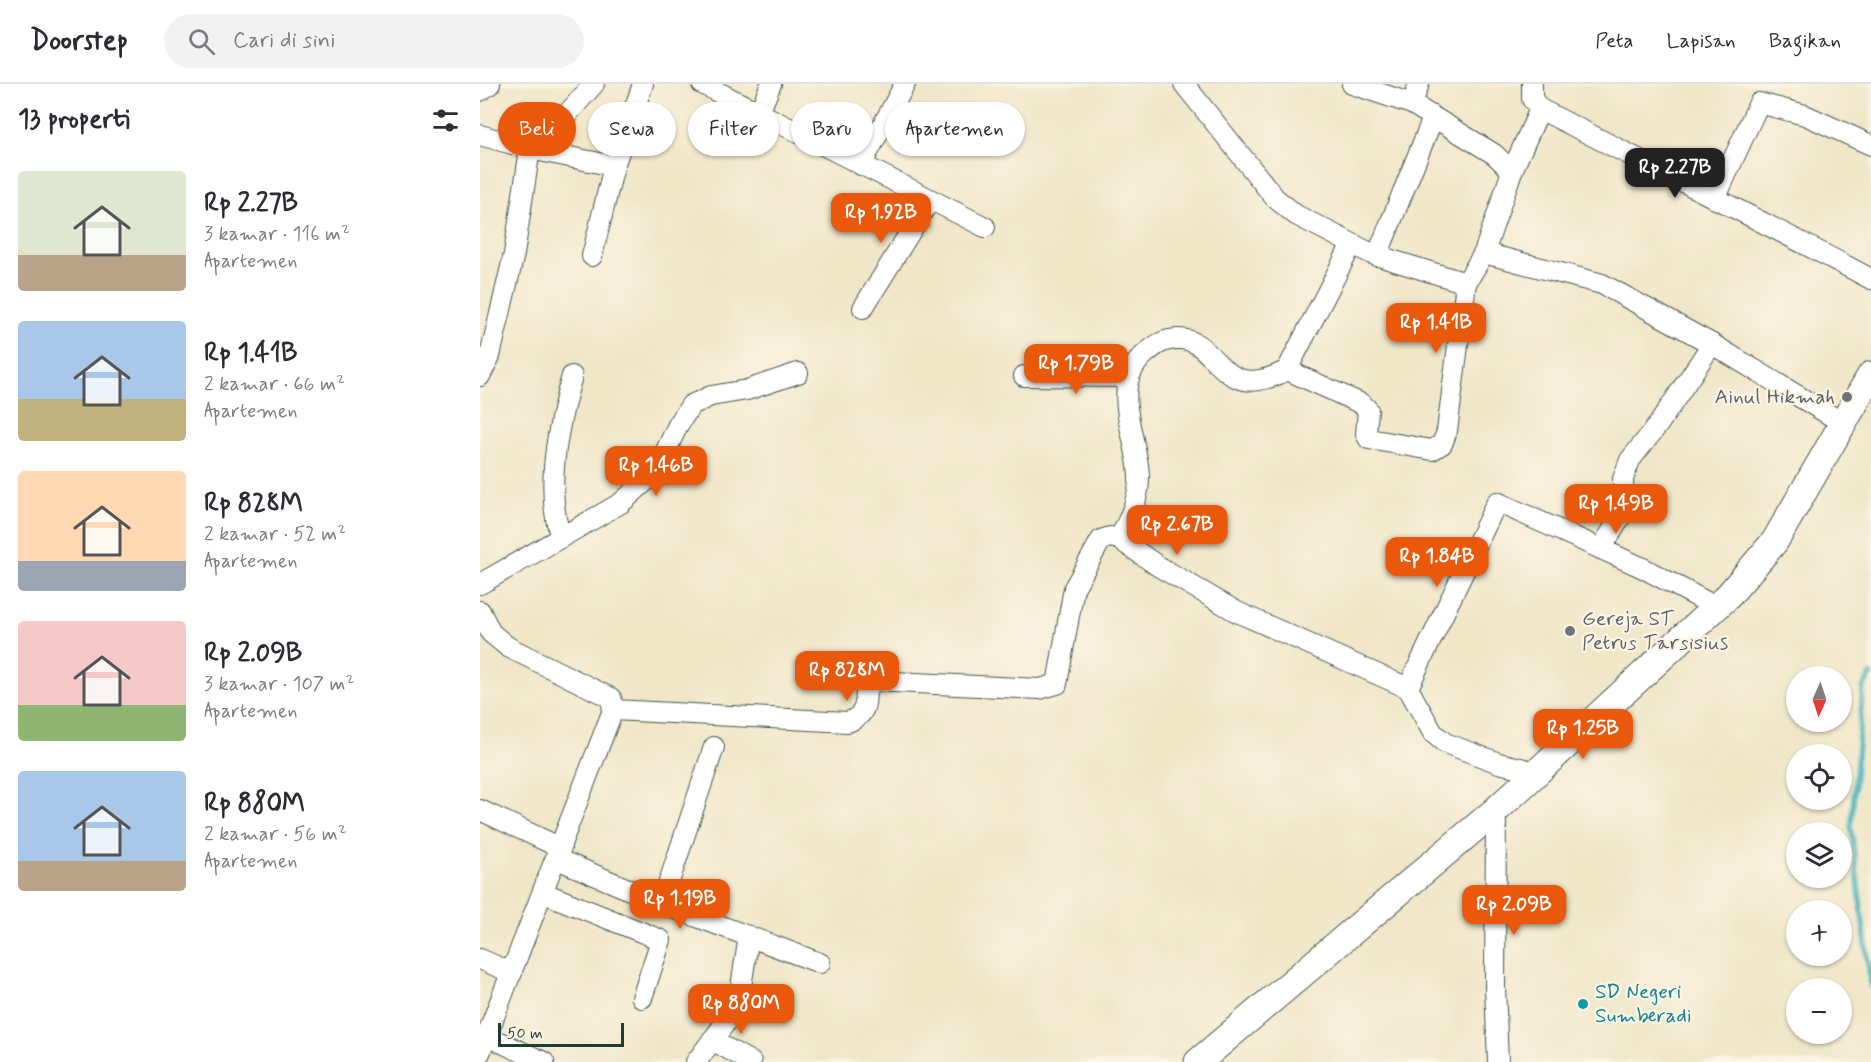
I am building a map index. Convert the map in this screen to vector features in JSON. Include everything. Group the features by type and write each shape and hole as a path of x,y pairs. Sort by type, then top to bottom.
{"main road":[{"path":"1199,1062 1496,810 1716,607 1757,566 1775,541 1871,377"}],"street":[{"path":"480,91 490,84"},
{"path":"576,104 594,84"},
{"path":"592,256 614,166 643,84"},
{"path":"702,84 737,102"},
{"path":"764,102 771,84"},
{"path":"861,165 905,84"},
{"path":"1184,84 1275,198 1296,215 1377,256 1466,283"},
{"path":"1352,84 1412,104 1494,153 1512,171"},
{"path":"1412,104 1419,84"},
{"path":"1532,84 1532,99 1540,109 1715,199 1825,252 1871,279"},
{"path":"1715,199 1759,103 1805,115 1871,145"},
{"path":"1287,370 1362,404 1368,410 1366,434 1369,439 1432,450 1442,444 1447,431 1466,283 1484,253 1512,171 1540,109"},
{"path":"1377,256 1433,118"},
{"path":"779,123 985,227"},
{"path":"480,135 498,140"},
{"path":"480,376 490,356 514,254 529,156"},
{"path":"567,156 614,166"},
{"path":"863,308 930,200"},
{"path":"1119,539 1127,524 1137,493 1139,476 1136,450 1128,422 1125,391 1128,377 1139,360 1162,340 1179,338 1192,341 1220,367 1245,381 1269,380 1287,370 1352,244"},
{"path":"1484,253 1602,284 1712,345 1843,423"},
{"path":"1601,549 1624,511 1623,479 1630,460 1658,425 1712,345"},
{"path":"480,584 621,503 656,472 678,424 691,405 711,396 747,390 798,374"},
{"path":"561,537 554,518 556,452 560,418 572,376"},
{"path":"1024,376 1128,377"},
{"path":"1408,688 1497,502 1601,549 1716,607"},
{"path":"613,710 848,722 860,717 866,706 866,687 873,681 1040,689 1057,684 1074,588 1101,540 1110,537 1119,539 1158,566 1237,612 1408,688 1438,738 1491,760 1536,772"},
{"path":"480,611 491,633 508,647 610,698 613,710 544,893 483,1045 544,1062"},
{"path":"642,998 661,940 667,905 714,747"},
{"path":"480,810 559,853 667,905 820,963"},
{"path":"1496,810 1495,986 1498,1062"},
{"path":"544,893 661,940"},
{"path":"696,1062 738,1006 749,936"},
{"path":"480,959 512,973"},
{"path":"712,1040 751,1062"}],"waterway":[{"path":"1871,675 1863,687 1851,827 1871,987"}],"place":[{"name":"Ainul Hikmah","path":"1847,397"},
{"name":"Gereja ST Petrus Tarsisius","path":"1570,631"},
{"name":"SD Negeri Sumberadi","path":"1583,1004"}]}
